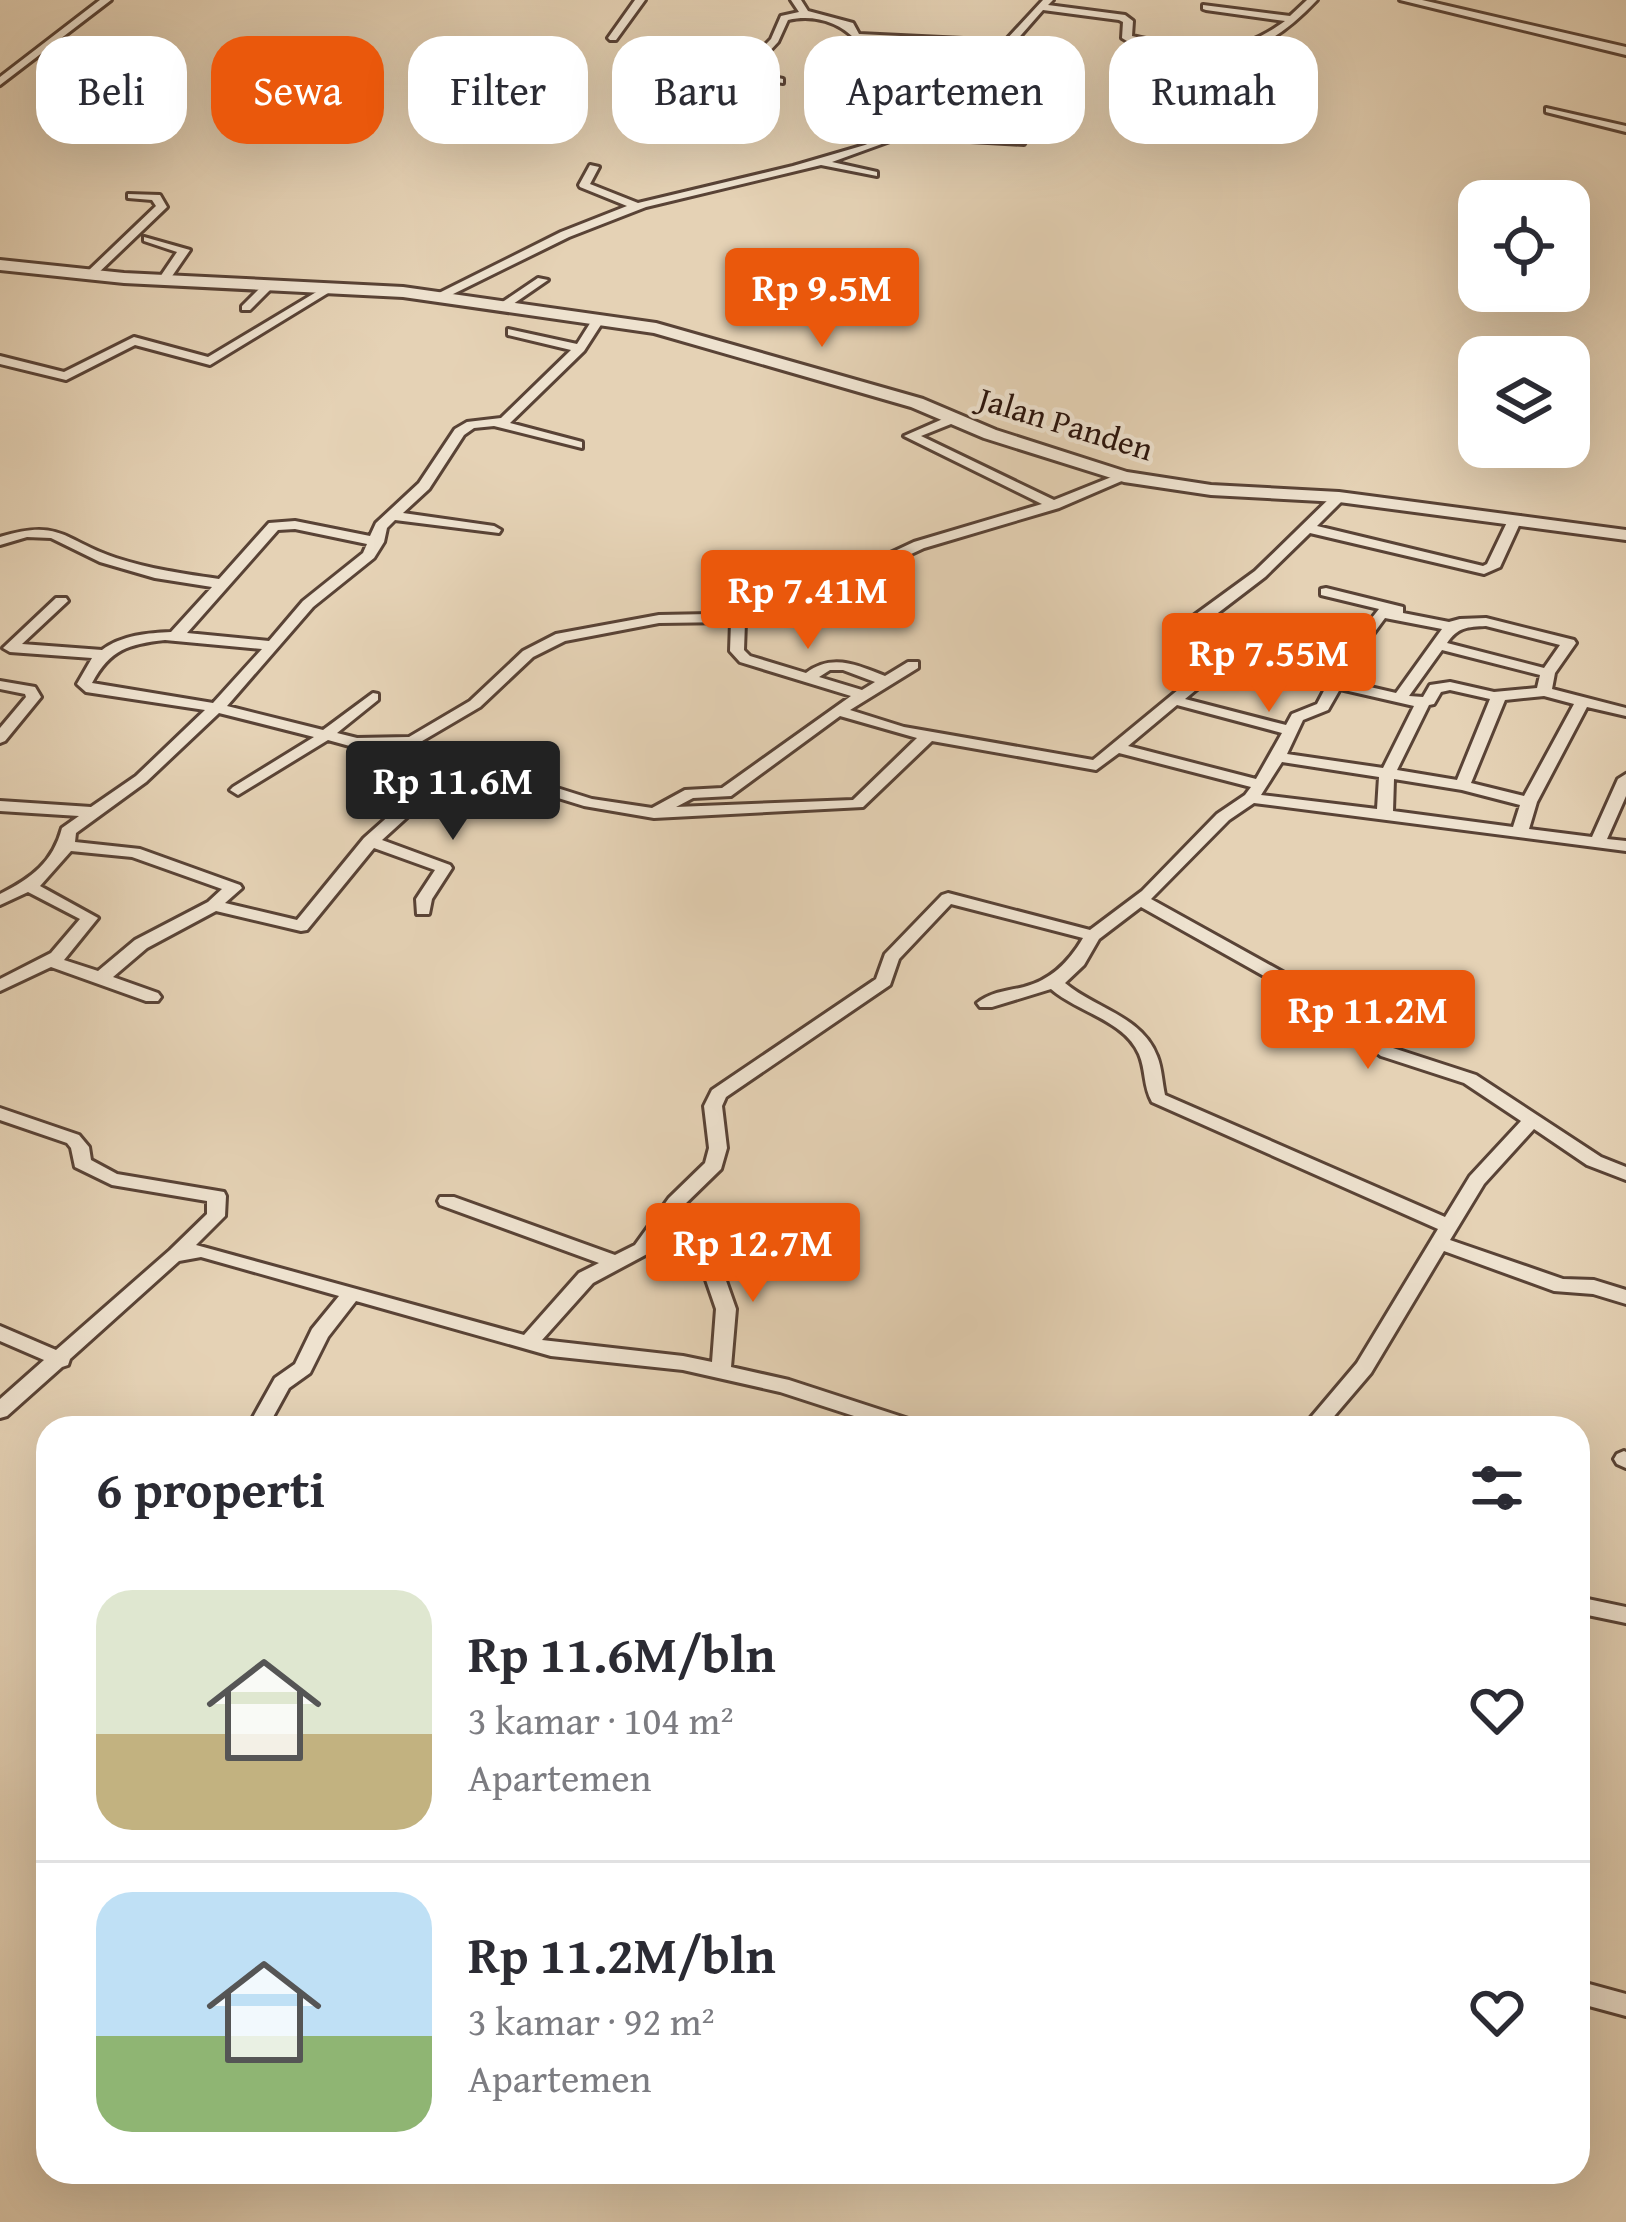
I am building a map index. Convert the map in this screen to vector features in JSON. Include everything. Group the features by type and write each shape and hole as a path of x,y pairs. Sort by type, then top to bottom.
{"street":[{"path":"0,82 106,0"},
{"path":"624,0 639,1"},
{"path":"796,0 806,13"},
{"path":"1014,36 1044,3 1123,17 1126,38 1226,56 1294,20 1312,0"},
{"path":"1406,0 1626,51"},
{"path":"614,36 639,1"},
{"path":"1206,7 1294,20"},
{"path":"777,36 784,18 806,13 846,22 856,36"},
{"path":"1550,110 1626,130"},
{"path":"441,296 636,206 822,163 874,144"},
{"path":"822,163 873,174"},
{"path":"594,167 584,185 636,206"},
{"path":"90,275 161,208 156,197 132,196"},
{"path":"148,239 184,250 164,280"},
{"name":"Jalan Panden","path":"0,265 90,275 441,296 598,320 689,336 889,394 1124,477 1211,490 1339,496 1626,535"},
{"path":"502,307 542,280"},
{"path":"246,308 267,287"},
{"path":"0,360 66,376 134,341 210,361 327,290"},
{"path":"499,424 580,348 598,320"},
{"path":"512,332 580,348"},
{"path":"952,419 910,436 1054,505"},
{"path":"67,846 68,831 141,779 218,708 308,604 369,555 380,529 424,486 459,432 472,425 499,424 577,445"},
{"path":"400,744 449,722 484,697 528,654 561,637 648,620 738,621 781,611 934,540 1054,505 1124,477"},
{"path":"1339,496 1260,574 1184,630 1335,683 1423,703"},
{"path":"394,516 494,530"},
{"path":"1308,528 1484,570 1495,565 1515,519"},
{"path":"173,639 278,525 377,542"},
{"path":"0,542 26,533 54,534 138,569 222,584"},
{"path":"1326,592 1396,609 1412,618"},
{"path":"61,601 10,648 104,654"},
{"path":"986,1004 1002,996 1031,994 1057,978 1078,961 1093,936 1140,900 1223,817 1257,791 1297,717 1323,707 1381,613 1451,627 1479,621 1569,643 1548,673 1544,692"},
{"path":"738,621 740,656 862,695"},
{"path":"1400,698 1451,627"},
{"path":"271,646 138,638 104,654 87,674 86,687 218,708 323,736 400,744 600,806 654,813 857,804 929,735"},
{"path":"1439,645 1548,673"},
{"path":"838,711 929,735 1088,766 1234,651"},
{"path":"808,679 825,663 885,681"},
{"path":"654,813 690,793 725,793 838,711 913,665"},
{"path":"0,685 34,693 0,739"},
{"path":"1385,816 1387,775 1423,703 1441,686 1499,695 1544,692 1626,712"},
{"path":"1462,785 1499,695"},
{"path":"238,790 374,697"},
{"path":"1174,700 1290,731"},
{"path":"1520,834 1529,802 1582,703"},
{"path":"1116,748 1257,791 1385,816 1626,846"},
{"path":"1279,757 1462,785 1529,802"},
{"path":"216,904 292,926 305,925 370,842 457,763"},
{"path":"1598,842 1626,779"},
{"path":"0,806 94,812"},
{"path":"370,842 444,868 424,899 423,911"},
{"path":"0,900 30,885 67,846"},
{"path":"67,846 134,852 234,888 216,904 141,944 101,978"},
{"path":"0,986 51,961 90,918 34,893 30,885"},
{"path":"530,1341 586,1278 642,1249 676,1202 714,1165 718,1148 713,1106 718,1094 884,981 891,958 948,898 1093,936"},
{"path":"1140,900 1310,994 1388,1052 1457,1073 1594,1161 1626,1174"},
{"path":"51,961 152,997"},
{"path":"1057,978 1059,989 1117,1018 1142,1043 1153,1066 1159,1098 1561,1286 1594,1287 1626,1297"},
{"path":"0,1114 74,1139 82,1163 100,1175 217,1196 220,1204 212,1223 0,1411"},
{"path":"1322,1416 1364,1368 1477,1180 1533,1119"},
{"path":"447,1201 618,1263"},
{"path":"721,1371 726,1309 714,1274 740,1248 774,1235"},
{"path":"173,1256 209,1252 567,1352 669,1360 782,1385 873,1416"},
{"path":"264,1416 282,1383 303,1368 320,1334 352,1293"},
{"path":"0,1333 61,1360"},
{"path":"1590,1608 1626,1615"},
{"path":"1590,1994 1626,2005"}]}
